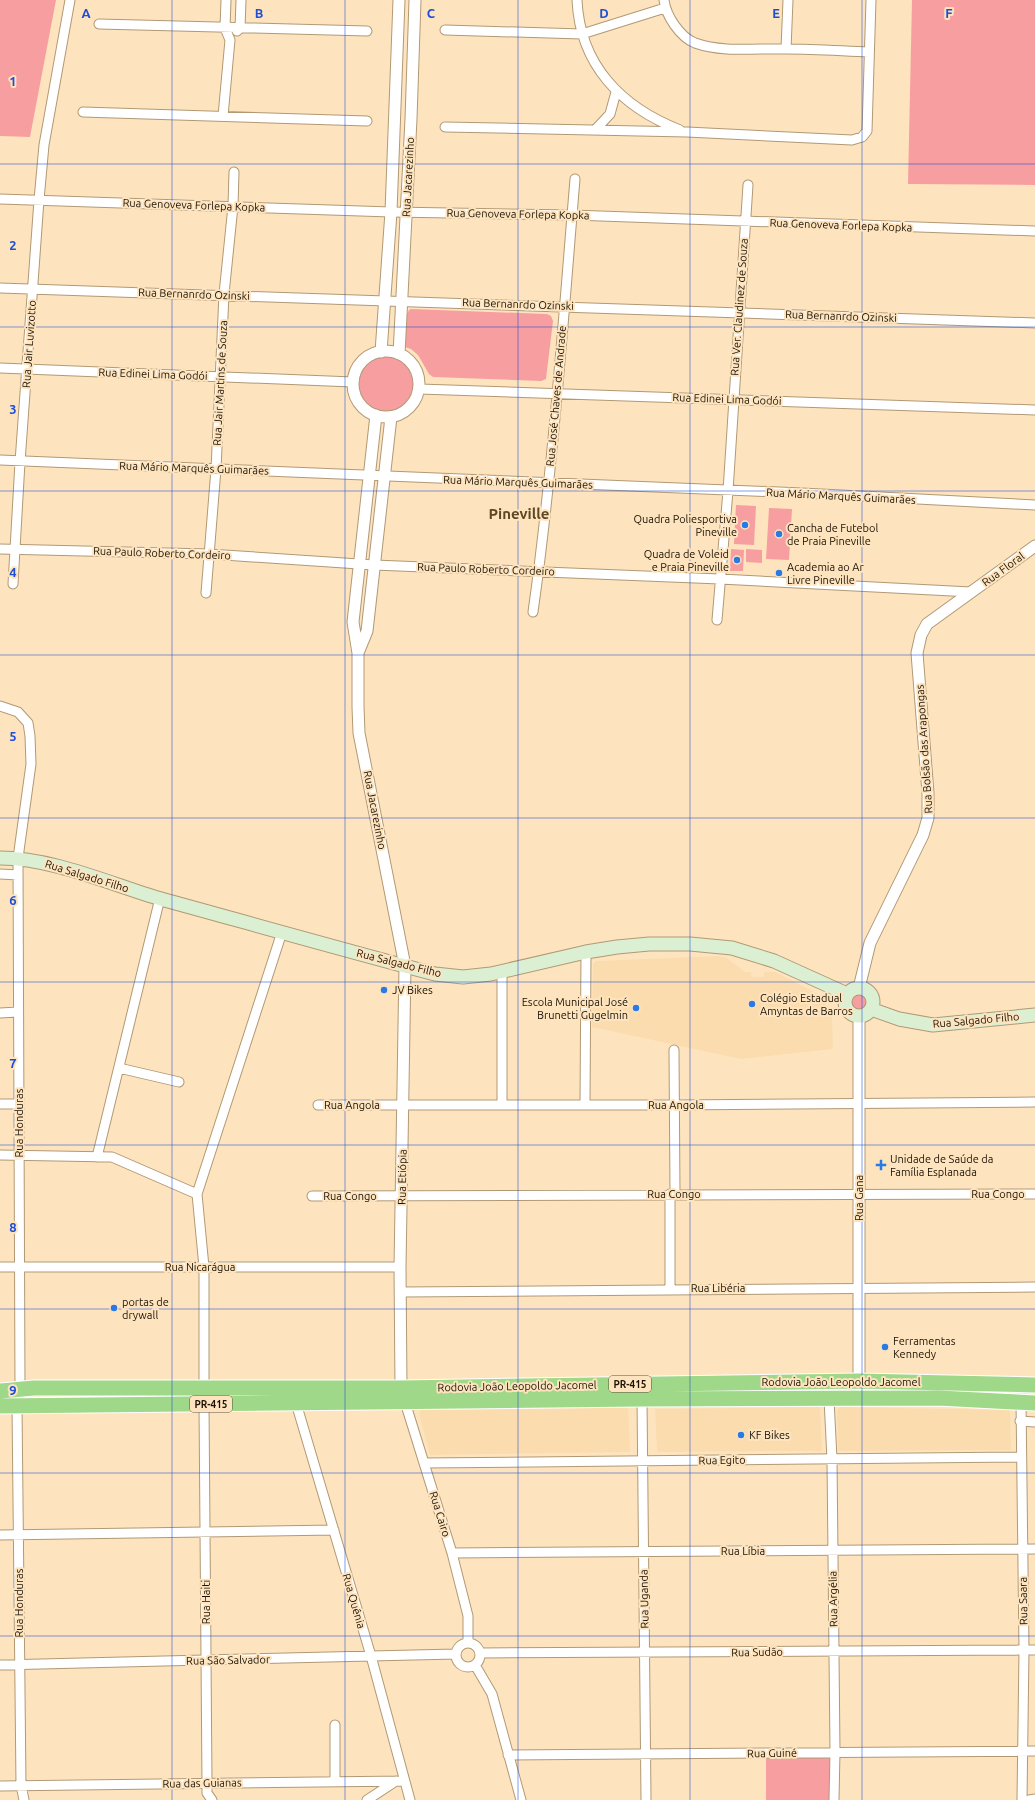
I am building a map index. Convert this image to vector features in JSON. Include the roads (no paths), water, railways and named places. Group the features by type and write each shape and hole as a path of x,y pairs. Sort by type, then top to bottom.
{"highway":[{"path":"829,1399 853,1389 859,1381"},
{"name":"Rodovia João Leopoldo Jacomel","path":"0,1406 296,1403 403,1395 859,1381 1035,1385"},
{"path":"0,1388 20,1388"},
{"name":"Rodovia João Leopoldo Jacomel","path":"0,1391 20,1388 204,1388 403,1395 642,1398 938,1398 1028,1402"}],"main road":[{"name":"Rua Salgado Filho","path":"0,858 18,858 39,862 160,898 435,974 463,977 502,972 586,952 649,944 690,944 732,948 774,961 847,994"},
{"path":"859,988 867,990 872,995 873,1002 871,1009 866,1014 859,1016 851,1014 847,1009 845,1001 847,994 852,989 859,988"},
{"name":"Rua Salgado Filho","path":"871,1009 898,1019 933,1025 1035,1014"}],"street":[{"name":"Rua Jair Luvizotto","path":"13,584 20,462 44,145 70,0"},
{"path":"223,116 230,40 225,28 226,0"},
{"path":"230,40 240,28 241,0"},
{"path":"577,0 578,16 582,34 601,74 616,92 657,120 686,132"},
{"path":"786,49 788,0"},
{"path":"445,127 686,132 852,140 862,137 867,131 871,0"},
{"path":"398,2 415,4"},
{"name":"Rua Jacarezinho","path":"381,352 391,212 398,2"},
{"name":"Rua Jacarezinho","path":"398,354 407,212 415,4"},
{"path":"445,30 582,34 665,4 685,37 696,43 719,48 869,52"},
{"path":"99,24 367,32"},
{"path":"595,130 610,114 616,92"},
{"path":"83,112 367,121"},
{"name":"Rua Jair Martins de Souza","path":"206,593 216,469 224,294 233,206 234,172"},
{"name":"Rua José Chaves de Andrade","path":"533,612 539,572 557,393 575,179"},
{"name":"Rua Ver. Claudinez de Souza","path":"717,620 728,491 744,222 748,185"},
{"name":"Rua Genoveva Forlepa Kopka","path":"0,199 391,212 572,215 1035,231"},
{"name":"Rua Bernanrdo Ozinski","path":"0,288 224,294 385,301 402,300 1035,323"},
{"path":"381,352 398,354 408,360 416,370 418,389 416,398 409,408 401,413 391,416 376,415 366,411 359,403 354,393 353,382 355,372 362,362 370,356 381,352"},
{"name":"Rua Edinei Lima Godói","path":"0,368 353,382"},
{"name":"Rua Edinei Lima Godói","path":"418,389 1035,410"},
{"name":"Rua Jacarezinho","path":"376,415 358,563 353,622 358,653 359,733 405,966"},
{"name":"Rua Jacarezinho","path":"358,653 367,630 391,416"},
{"name":"Rua Mário Marquês Guimarães","path":"0,460 548,482 1035,505"},
{"name":"Rua Floral","path":"971,592 1035,546"},
{"name":"Rua Paulo Roberto Cordeiro","path":"0,549 209,554 374,565 720,579 971,592"},
{"name":"Rua Bolsão das Arapongas","path":"859,988 870,943 923,835 928,818 928,793 917,653 921,635 927,624 971,592"},
{"name":"Rua Honduras","path":"0,706 18,712 28,723 31,764 18,858 20,1388"},
{"path":"0,874 18,875"},
{"path":"98,1157 160,898"},
{"path":"204,1388 204,1267 197,1194 282,932"},
{"path":"585,1105 586,952"},
{"name":"Rua Etiópia","path":"403,1395 400,1267 405,966"},
{"path":"502,972 502,1105"},
{"path":"0,1013 18,1012"},
{"name":"Rua Gana","path":"859,1016 859,1381"},
{"path":"670,1289 673,1194 674,1050"},
{"path":"119,1068 179,1082"},
{"name":"Rua Angola","path":"318,1105 674,1105 1035,1102"},
{"path":"0,1104 19,1104"},
{"path":"0,1155 112,1157 197,1194"},
{"name":"Rua Congo","path":"312,1196 1035,1194"},
{"name":"Rua Nicarágua","path":"0,1266 400,1267"},
{"name":"Rua Libéria","path":"401,1292 1035,1287"},
{"name":"Rua Cairo","path":"403,1395 452,1553 468,1616 468,1643"},
{"name":"Rua Uganda","path":"642,1398 646,1800"},
{"name":"Rua Argélia","path":"829,1399 832,1459 835,1752 834,1800"},
{"name":"Rua Saara","path":"1022,1800 1024,1751 1024,1650 1020,1421 1028,1402"},
{"name":"Rua Quênia","path":"296,1403 371,1656 400,1781 410,1800"},
{"name":"Rua Haiti","path":"204,1404 207,1783 208,1793 212,1800"},
{"name":"Rua Honduras","path":"17,1405 21,1785 24,1800"},
{"path":"1020,1421 1035,1422"},
{"name":"Rua Egito","path":"424,1463 1021,1457"},
{"path":"0,1535 334,1530"},
{"name":"Rua Líbia","path":"452,1553 1035,1549"},
{"path":"468,1643 475,1646 480,1653 479,1660 474,1665 467,1667 461,1665 456,1659 456,1654 460,1646 468,1643"},
{"name":"Rua Sudão","path":"480,1653 1035,1650"},
{"name":"Rua São Salvador","path":"0,1665 456,1654"},
{"path":"474,1665 492,1694 521,1800"},
{"path":"335,1725 335,1782"},
{"name":"Rua Guiné","path":"508,1755 1035,1751"},
{"path":"367,1800 400,1781"},
{"name":"Rua das Guianas","path":"0,1786 400,1781"},
{"path":"1029,1800 1035,1799"}],"place":[{"name":"Quadra Poliesportiva Pineville","path":"745,525"},
{"name":"Cancha de Futebol de Praia Pineville","path":"779,534"},
{"name":"Quadra de Voleid e Praia Pineville","path":"737,560"},
{"name":"Academia ao Ar Livre Pineville","path":"779,573"},
{"name":"JV Bikes","path":"384,990"},
{"name":"Colégio Estadual Amyntas de Barros","path":"752,1004"},
{"name":"Escola Municipal José Brunetti Gugelmin","path":"636,1008"},
{"name":"Unidade de Saúde da Família Esplanada","path":"881,1165"},
{"name":"portas de drywall","path":"114,1308"},
{"name":"Ferramentas Kennedy","path":"885,1347"},
{"name":"KF Bikes","path":"741,1435"}],"district":[{"name":"Pineville","path":"519,514"}]}
